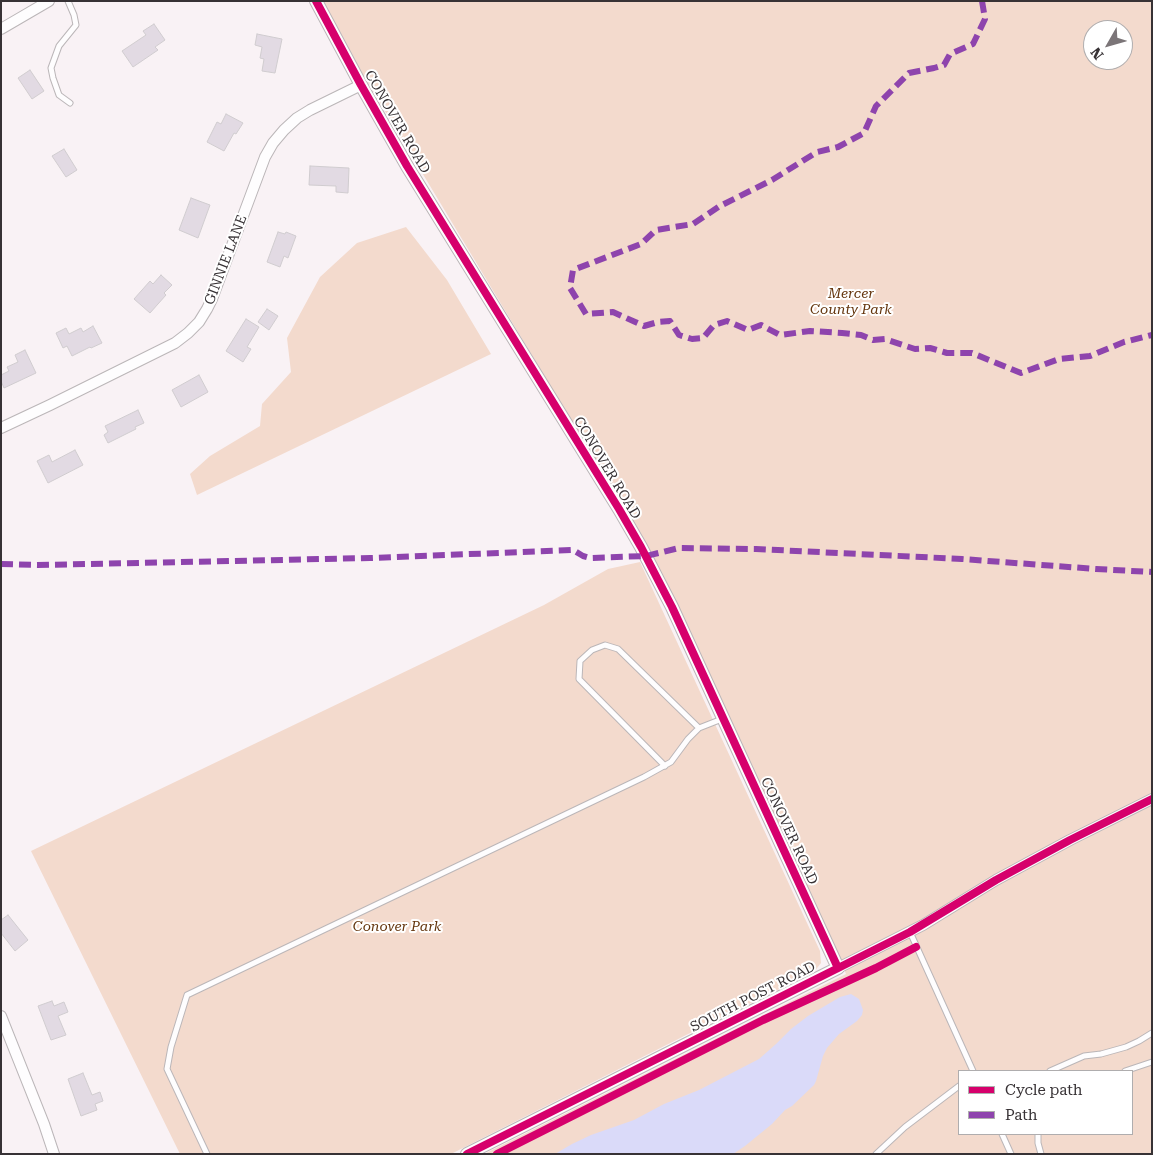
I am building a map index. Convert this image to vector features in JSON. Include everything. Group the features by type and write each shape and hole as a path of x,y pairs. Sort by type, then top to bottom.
{"street":[{"path":"1,29 49,1"},
{"name":"CONOVER ROAD","path":"316,1 407,166 614,500 641,547 672,607 838,968"},
{"name":"GINNIE LANE","path":"1,428 50,406 175,342 188,333 199,322 212,299 265,157 273,143 297,118 361,85"},
{"name":"SOUTH POST ROAD","path":"467,1154 910,932 996,880 1152,799"},
{"path":"1,1016 54,1154"}],"lane":[{"path":"68,1 76,25 59,46 51,68 59,95 70,103"},
{"path":"665,766 579,679 580,662 592,650 605,645 618,649 698,728"},
{"path":"207,1154 168,1069 171,1047 187,995 644,777 671,762 698,728 724,719"},
{"path":"910,932 973,1070"},
{"path":"1052,1070 1084,1056 1101,1054 1126,1047 1152,1033"},
{"path":"1128,1070 1152,1062"},
{"path":"876,1154 905,1127 958,1087"},
{"path":"1002,1135 1011,1154"},
{"path":"1038,1135 1041,1154"}],"green space":[{"name":"Mercer County Park","path":"323,1 1152,1 1152,1154 484,1154 846,974 651,553 362,73"},
{"path":"406,227 447,280 491,354 197,495 190,474 210,456 260,426 262,404 291,372 287,338 320,277 357,243"},
{"name":"Conover Park","path":"640,562 820,951 821,963 814,972 451,1154 180,1154 31,851 544,605 608,569"}],"water":[{"path":"851,994 859,999 863,1010 862,1015 839,1034 827,1048 814,1085 772,1124 733,1154 555,1154 591,1135 634,1120 664,1104 699,1090 759,1059 808,1016 840,997"}],"building":[{"path":"154,24 165,40 155,47 158,50 133,67 122,51 146,35 143,31"},
{"path":"257,34 282,39 275,73 262,71 264,59 260,58 262,47 255,45"},
{"path":"30,70 44,91 32,99 18,78"},
{"path":"226,114 243,123 236,134 234,133 224,151 207,142 217,122 221,124"},
{"path":"64,149 77,170 66,177 52,156"},
{"path":"310,166 349,168 348,193 336,192 336,186 309,185"},
{"path":"191,198 210,205 198,238 179,230"},
{"path":"278,232 285,234 286,232 296,236 288,258 284,256 280,267 267,262"},
{"path":"161,275 172,285 150,313 134,299 150,281 153,284"},
{"path":"267,309 278,316 269,330 258,322"},
{"path":"246,319 259,327 247,347 251,349 243,362 226,351"},
{"path":"93,326 102,343 72,356 67,346 63,348 56,333 66,328 69,334 81,328 83,332"},
{"path":"25,350 36,373 4,388 1,375 9,371 7,367 18,362 15,355"},
{"path":"199,375 208,392 181,407 172,390"},
{"path":"138,410 144,423 108,443 104,435 108,432 105,426"},
{"path":"75,450 83,465 48,483 37,461 49,455 52,462"},
{"path":"8,915 28,940 15,951 1,933 1,920"},
{"path":"52,1001 54,1006 64,1002 68,1012 58,1016 66,1035 51,1040 38,1006"},
{"path":"83,1073 92,1095 100,1092 103,1101 95,1104 97,1110 81,1116 68,1079"}],"marked path":[{"path":"982,1 985,19 973,44 950,54 944,65 909,73 876,106 864,133 838,147 817,152 772,180 720,206 693,224 656,230 641,244 573,270 570,288 586,314 613,312 644,326 670,321 679,335 692,339 703,338 714,325 727,321 748,330 761,325 780,335 810,331 842,333 861,335 873,340 885,339 915,349 930,348 947,353 972,353 1021,373 1059,359 1090,356 1124,342 1152,335"},
{"path":"1,564 37,565 370,558 573,550 590,558 646,556 679,548 756,549 962,559 1152,572"}],"cycle path":[{"path":"316,1 407,166 641,547 672,607 838,968"},
{"path":"467,1154 910,932 996,880 1152,799"},
{"path":"497,1154 763,1020 876,968 916,947"}]}
